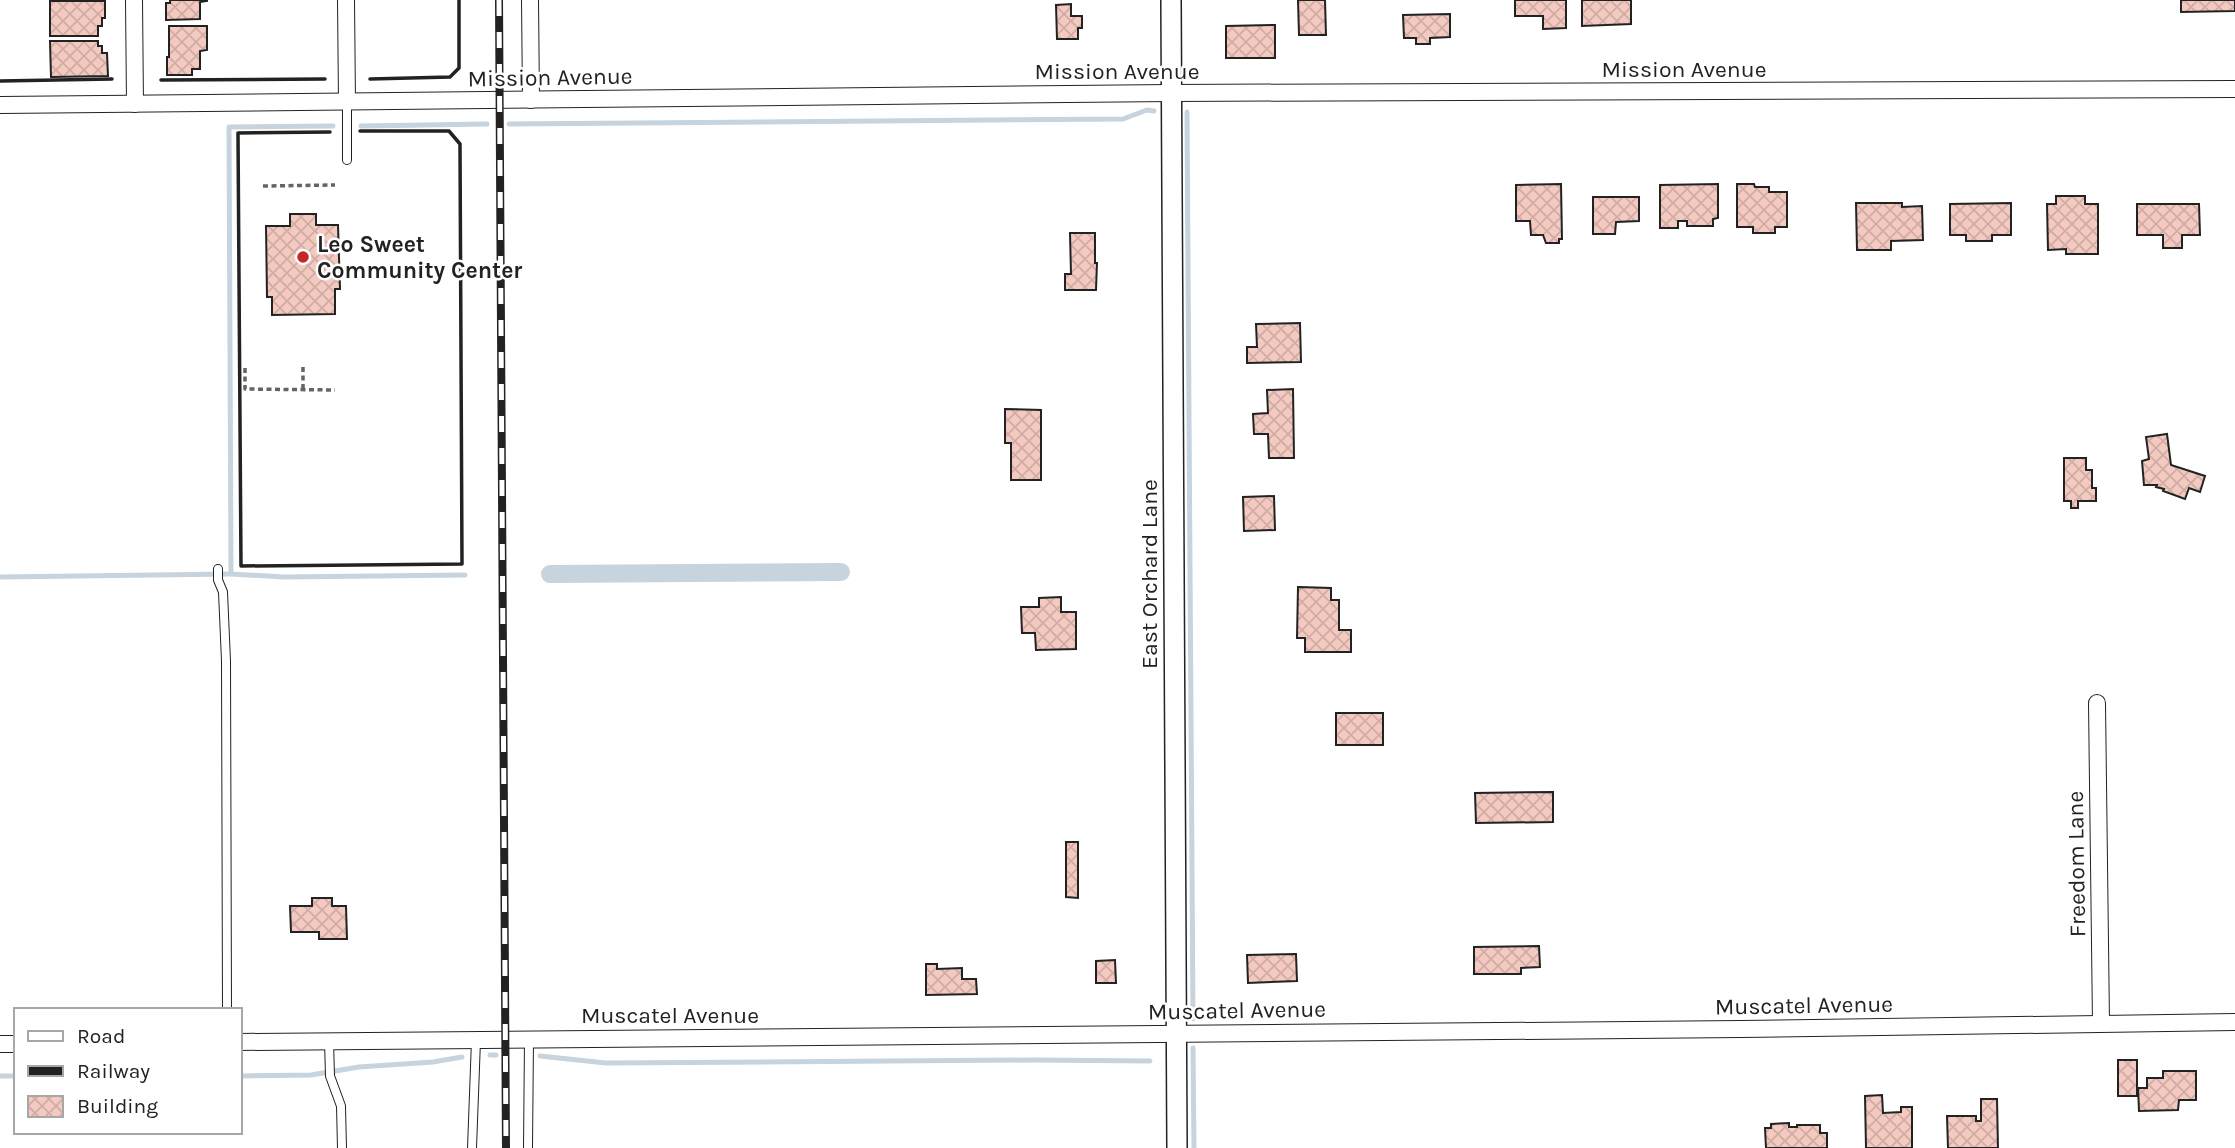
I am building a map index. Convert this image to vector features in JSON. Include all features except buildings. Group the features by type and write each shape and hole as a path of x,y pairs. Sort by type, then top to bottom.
{"street":[{"path":"134,0 135,104"},
{"path":"346,0 347,102"},
{"path":"530,0 531,100"},
{"name":"East Orchard Lane","path":"1171,0 1177,1148"},
{"name":"Mission Avenue","path":"0,105 1171,93 2235,89"},
{"name":"Freedom Lane","path":"2097,704 2101,1023"},
{"name":"Muscatel Avenue","path":"242,1042 2235,1022"}],"lane":[{"path":"347,102 347,160"},
{"path":"218,569 218,580 223,593 226,661 227,1008"},
{"path":"528,1148 529,1039"},
{"path":"472,1148 476,1040"},
{"path":"329,1041 330,1073 341,1107 342,1148"}],"path":[{"path":"263,186 335,185"},
{"path":"303,365 303,390"},
{"path":"246,368 245,389 335,390"}],"waterway":[{"path":"509,124 1123,119 1147,110 1154,111"},
{"path":"1187,112 1193,1019"},
{"path":"361,126 487,124"},
{"path":"333,126 229,127 231,574 284,577 465,575"},
{"path":"550,574 841,572"},
{"path":"0,577 231,574"},
{"path":"1193,1048 1194,1148"},
{"path":"490,1055 496,1055"},
{"path":"540,1056 606,1063 1150,1061"},
{"path":"242,1076 311,1075 359,1067 433,1062 462,1057"},
{"path":"0,1076 14,1076"}],"railway":[{"path":"499,0 506,1148"}],"wall":[{"path":"370,79 450,77 459,68 459,0"},
{"path":"0,81 112,79"},
{"path":"161,80 325,79"},
{"path":"330,132 238,133 241,566 462,564 460,144 449,131 360,131"}],"place":[{"name":"Leo Sweet Community Center","path":"303,257"}]}
